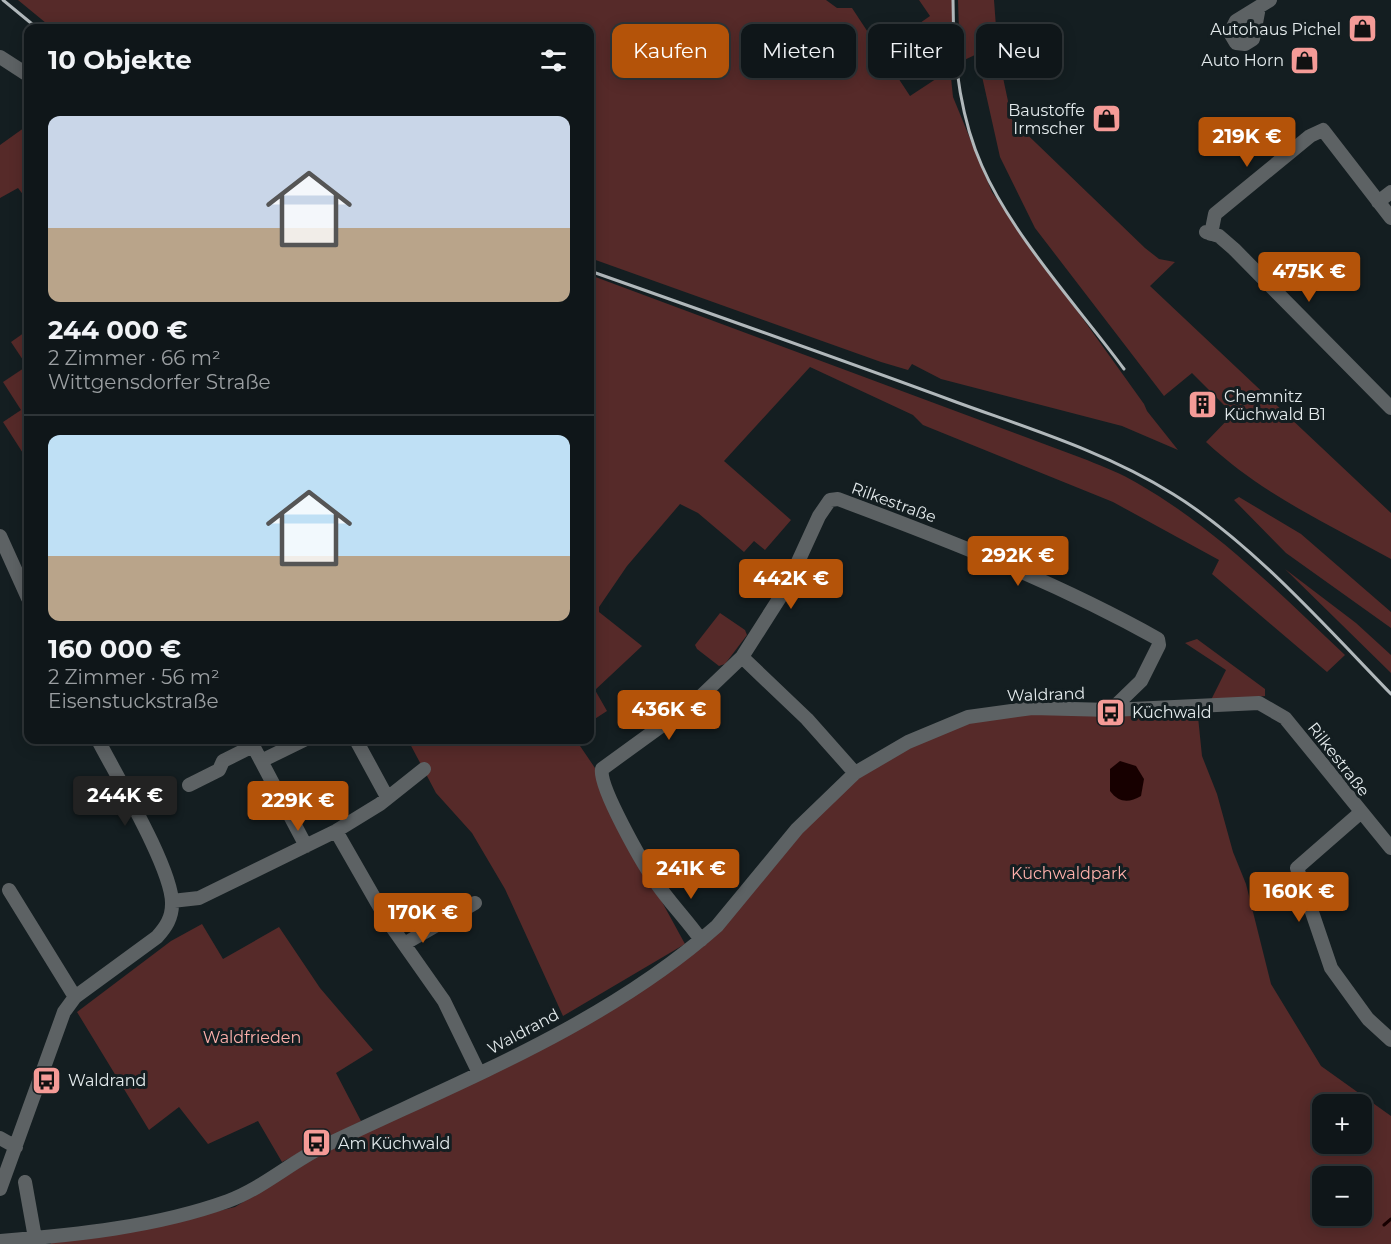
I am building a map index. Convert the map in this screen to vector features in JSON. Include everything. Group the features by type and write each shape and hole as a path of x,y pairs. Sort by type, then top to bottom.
{"street":[{"path":"0,57 24,72"},
{"path":"1391,218 1323,130 1310,136 1215,214 1209,233 1219,236 1234,249 1391,408"},
{"path":"1378,202 1391,192"},
{"name":"Rilkestraße","path":"742,657 786,588 824,505 830,500 838,499 963,546 1117,616 1158,639 1159,645 1141,681 1111,710"},
{"path":"0,536 24,589"},
{"path":"701,940 654,880 609,798 602,783 602,769 697,700 742,657 807,719 855,773"},
{"name":"Waldrand","path":"0,1241 35,1238 172,1217 230,1200 313,1152 479,1073 623,995 671,965 717,926 797,830 855,773 908,742 968,717 1032,708 1111,710 1259,703 1285,718"},
{"name":"Rilkestraße","path":"1285,718 1360,813 1391,848"},
{"path":"0,1189 55,1032 75,997 158,937 168,924 172,901 170,882 100,744"},
{"path":"189,785 219,770 223,761 250,744"},
{"path":"252,744 306,846"},
{"path":"261,761 296,744"},
{"path":"358,744 387,797"},
{"path":"172,901 199,898 336,831 424,769"},
{"path":"1360,813 1297,868 1331,968 1368,1019 1391,1040"},
{"path":"336,831 367,890 444,1001 479,1073"},
{"path":"9,891 75,997"},
{"path":"404,944 475,903"},
{"path":"0,1138 16,1147"},
{"path":"25,1182 35,1238"}],"green space":[{"path":"18,0 826,0 837,8 852,8 868,32 868,78 898,78 910,96 937,78 951,78 953,97 992,192 1147,411 1178,450 1122,426 941,379 912,364 908,370 881,362 594,259 594,24 47,24"},
{"path":"919,0 952,0 952,24 921,24 930,16"},
{"path":"958,0 994,0 996,24 976,24 976,54 964,60 964,24 959,24"},
{"path":"982,78 1003,78 1012,120 1145,248 1159,259 1175,262 1150,286 1391,513 1391,559 1271,492 1206,442 1233,414 1192,373 1164,396 1035,228 1000,157"},
{"path":"24,128 24,196 18,188 0,198 0,145"},
{"path":"594,276 1087,460 1137,483 1194,520 1220,541 1271,585 1345,655 1327,672 1212,574 1219,560 1113,502 923,425 913,415 810,367 724,461 791,520 765,550 754,541 744,552 698,513 680,504 627,566 599,607 599,612 642,646 595,690 607,711 594,719"},
{"path":"24,333 24,362 11,342"},
{"path":"24,368 24,455 3,422 21,410 3,382"},
{"path":"1239,497 1301,534 1391,612 1391,628 1286,553 1234,500"},
{"path":"1285,569 1356,623 1391,655 1391,673"},
{"path":"720,613 745,630 747,635 725,664 719,666 695,645"},
{"path":"1197,639 1265,689 1265,696 1210,702 1226,670 1185,643"},
{"name":"Küchwaldpark","path":"1197,707 1202,756 1217,794 1233,852 1246,884 1271,984 1321,1066 1360,1094 1312,1094 1312,1154 1372,1154 1372,1102 1391,1116 1391,1244 51,1244 50,1242 173,1222 235,1207 318,1156 672,970 773,859 854,776 908,746 970,720 1034,711"},
{"path":"410,744 579,744 595,768 621,827 685,944 563,1016 505,889 472,833 436,793"},
{"name":"Waldfrieden","path":"202,924 223,959 279,927 320,988 373,1050 336,1073 361,1121 282,1162 258,1121 208,1144 179,1107 149,1130 77,1012 171,941"}],"shaded area":[{"path":"1120,761 1136,766 1144,779 1141,796 1124,801 1110,791 1110,769"}],"waterway":[{"path":"1384,1225 1391,1219"}],"railway":[{"path":"3,0 32,24"},
{"path":"953,0 954,42 959,85 968,126 982,166 995,192 1028,244 1124,369"},
{"path":"594,272 1040,432 1147,479 1173,494 1231,536 1287,587 1391,694"}],"place":[{"name":"Autohaus Pichel","path":"1362,29"},
{"name":"Auto Horn","path":"1305,60"},
{"name":"Baustoffe Irmscher","path":"1106,119"},
{"name":"Chemnitz Küchwald B1","path":"1203,405"},
{"name":"Küchwald","path":"1111,712"},
{"name":"Waldrand","path":"47,1080"},
{"name":"Am Küchwald","path":"317,1143"}]}
